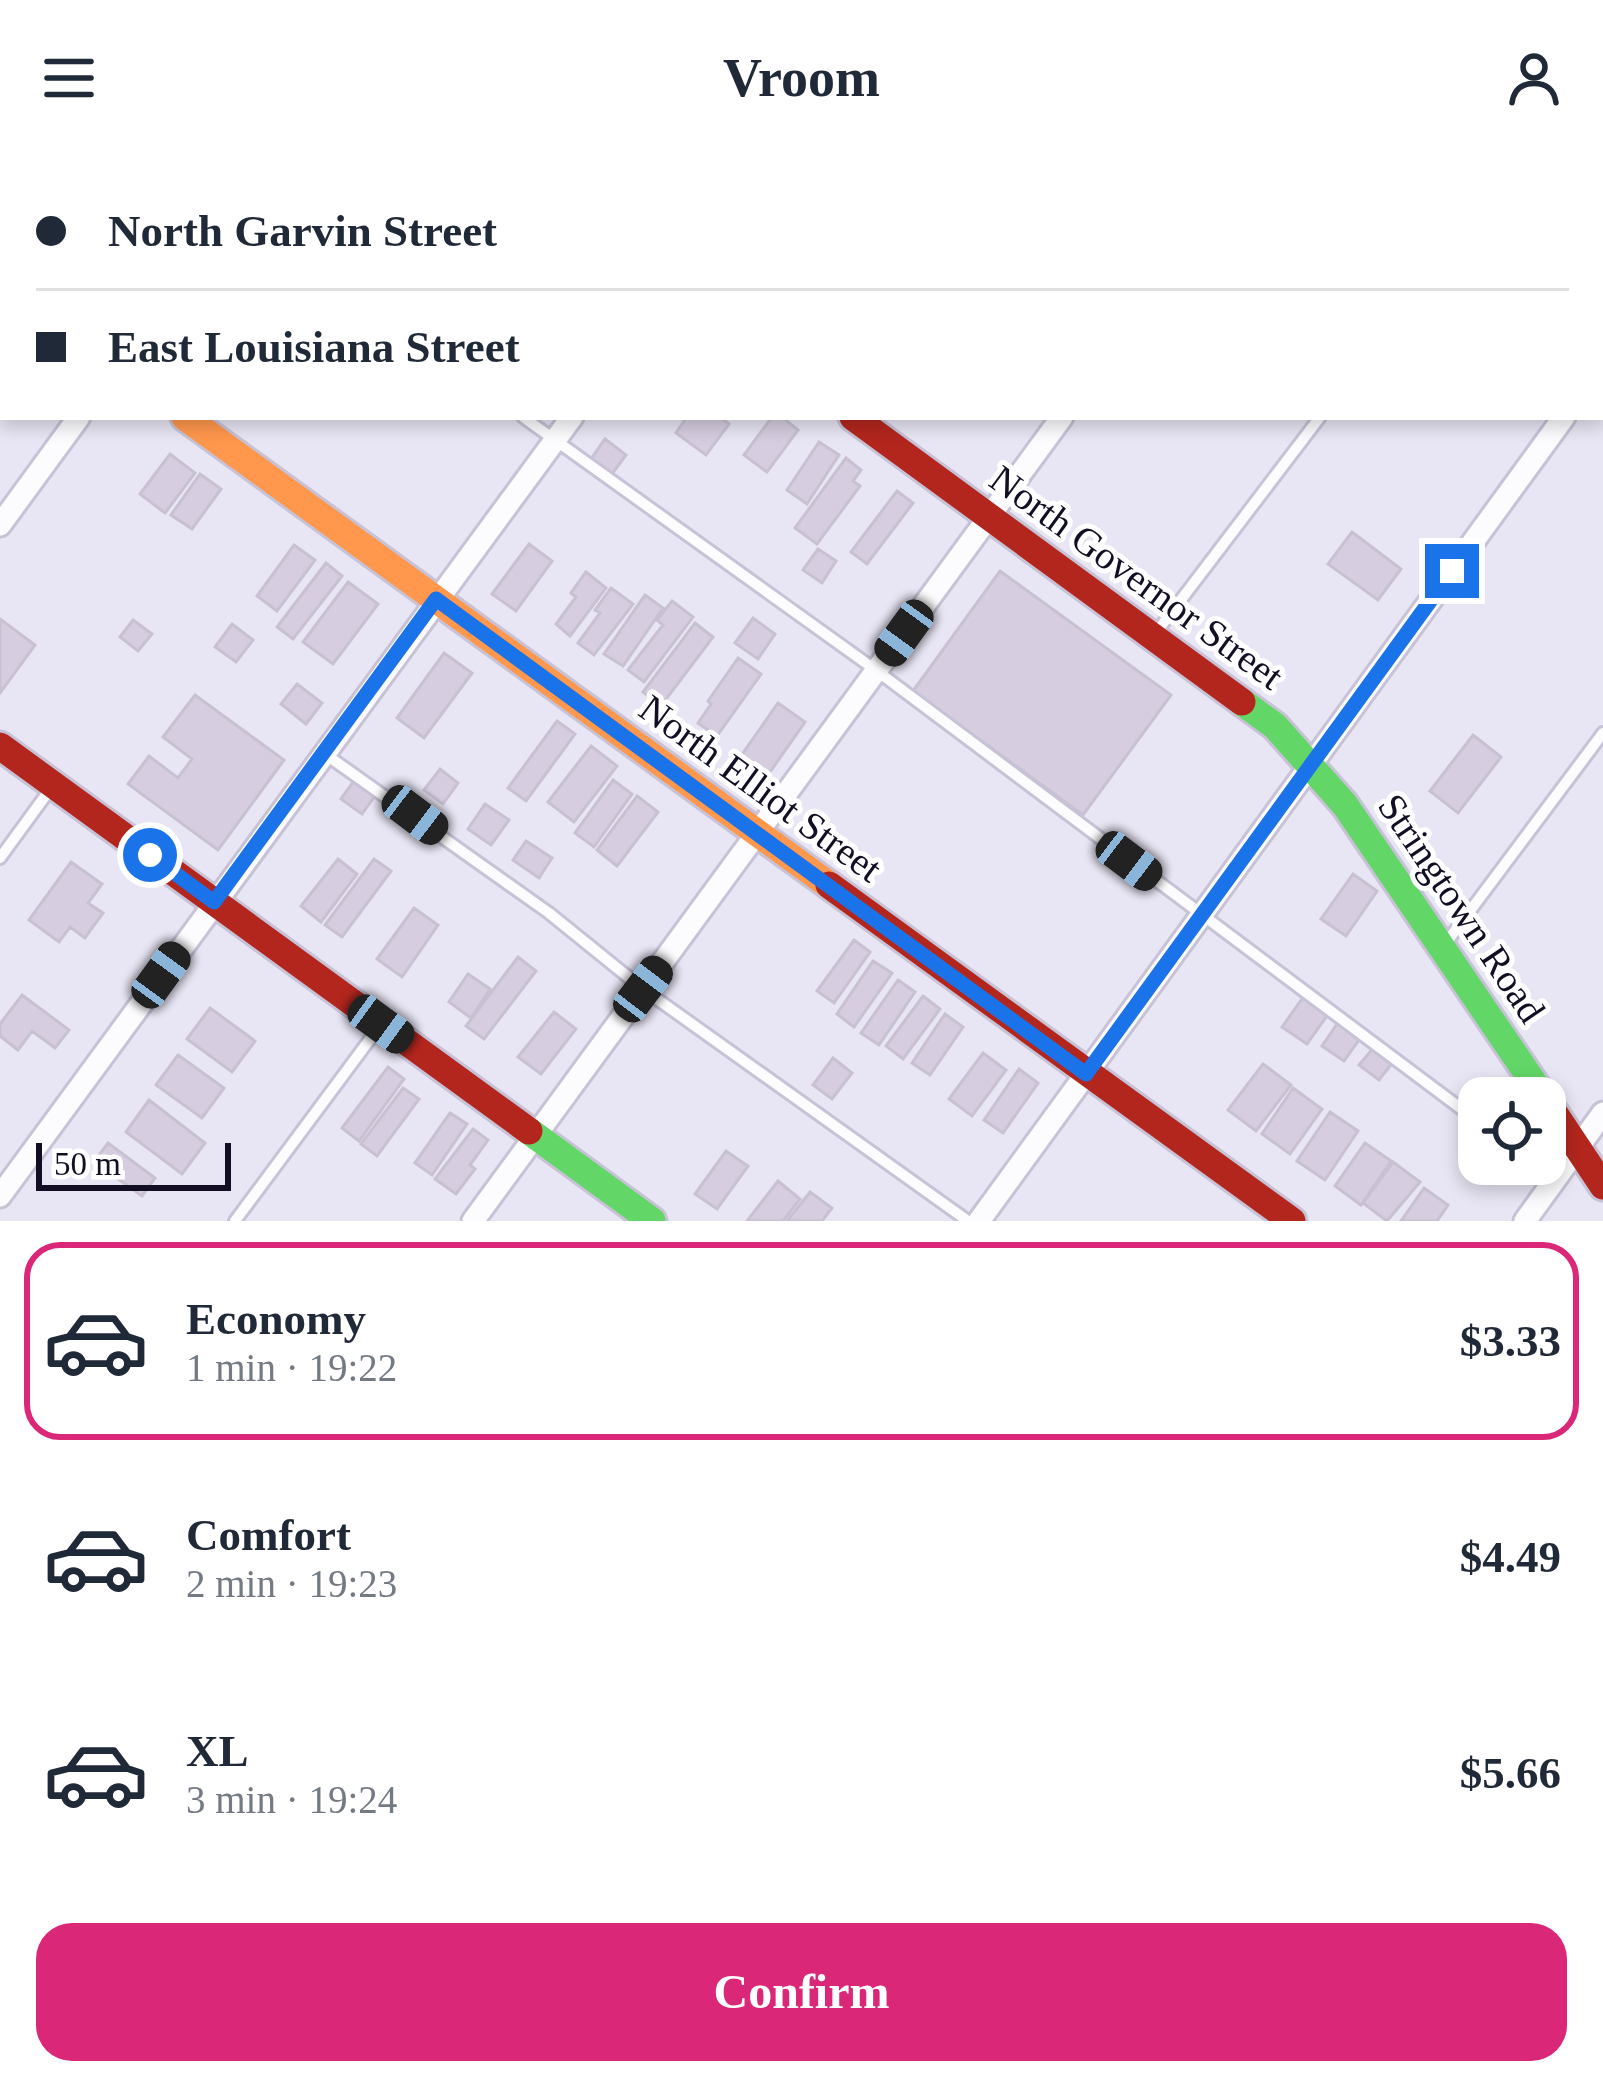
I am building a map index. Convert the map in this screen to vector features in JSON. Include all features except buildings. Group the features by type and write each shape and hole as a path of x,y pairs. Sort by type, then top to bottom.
{"main road":[{"name":"North Elliot Street","path":"188,420 1292,1221"},
{"name":"North Governor Street","path":"857,420 1254,708 1311,764"},
{"path":"0,746 652,1221"},
{"name":"Stringtown Road","path":"1311,764 1345,805 1530,1077"},
{"name":"Stringtown Road","path":"1566,1130 1603,1186"}],"street":[{"path":"2,519 77,420"},
{"path":"0,1196 570,420"},
{"path":"473,1221 1060,420"},
{"path":"979,1221 1562,420"},
{"path":"1566,1165 1603,1113"},
{"path":"1525,1221 1552,1185"}],"lane":[{"path":"527,420 877,671 1458,1106"},
{"path":"1154,636 1318,420"},
{"path":"1441,949 1603,733"},
{"path":"326,754 968,1221"},
{"path":"0,858 53,785"},
{"path":"235,1221 381,1024"}],"traffic: fast":[{"path":"1242,702 1275,726 1345,805 1530,1077"},
{"path":"529,1131 652,1221"}],"traffic: slow":[{"path":"189,420 829,885"}],"traffic: jam":[{"path":"857,420 1242,702"},
{"path":"0,746 529,1131"},
{"path":"829,885 1292,1221"},
{"path":"1566,1130 1603,1186"}],"route":[{"path":"150,855 214,902 436,599 1086,1074 1452,571"}]}
